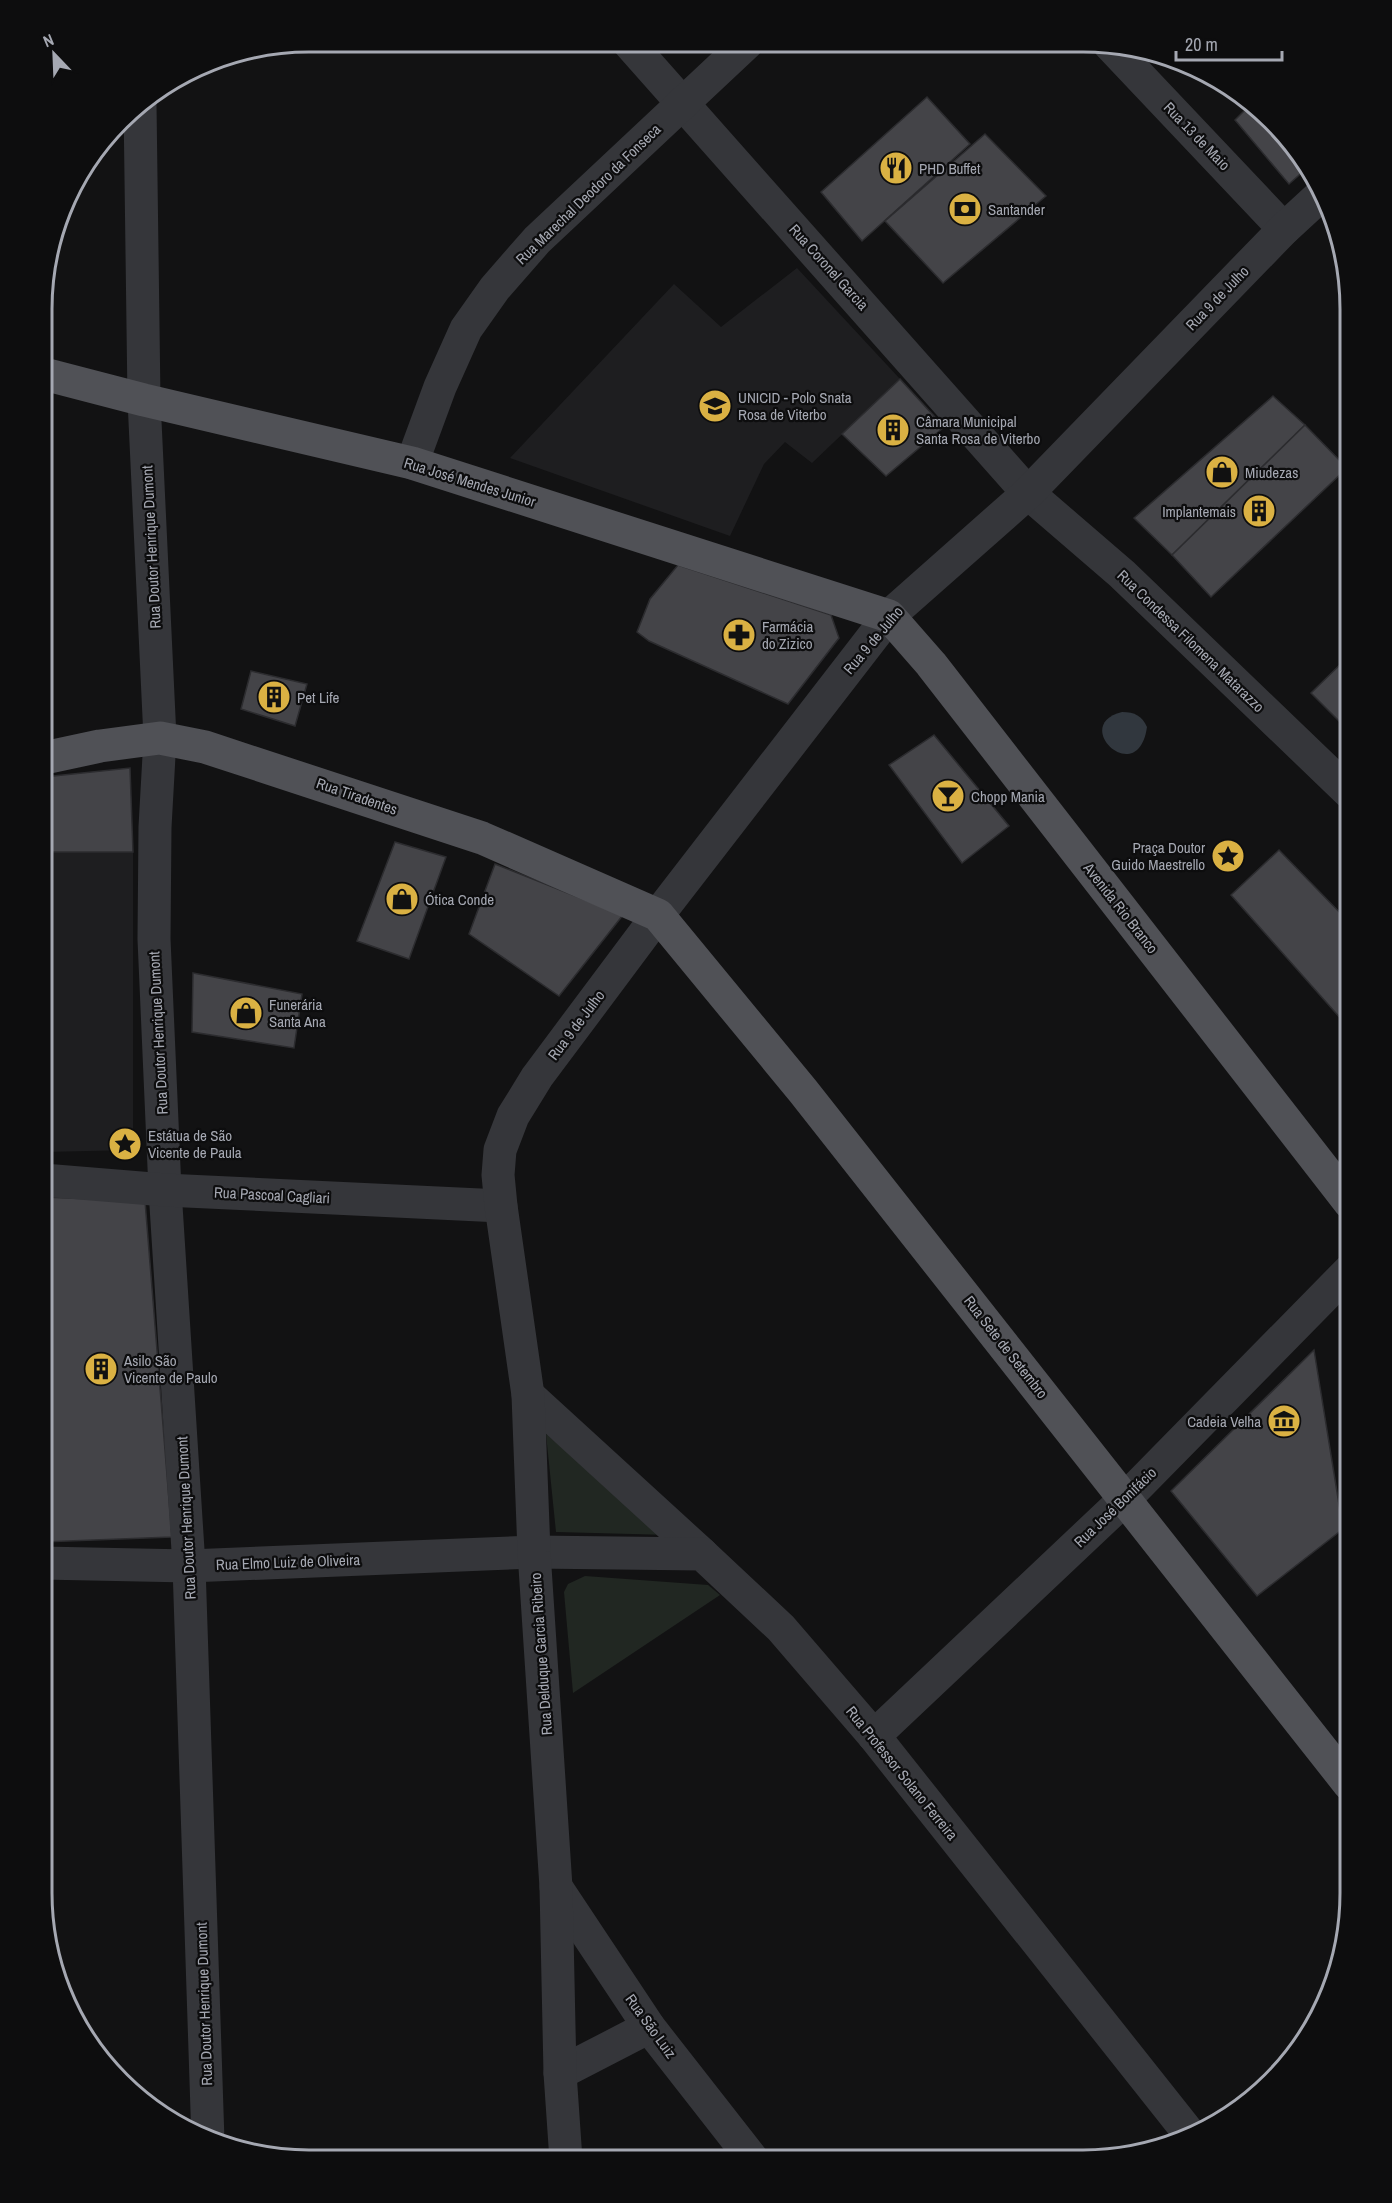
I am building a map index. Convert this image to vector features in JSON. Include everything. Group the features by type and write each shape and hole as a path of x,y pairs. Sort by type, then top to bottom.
{"main road":[{"name":"Rua José Mendes Junior","path":"52,376 412,463 889,616"},
{"name":"Avenida Rio Branco","path":"889,616 931,664 1340,1190"},
{"name":"Rua Tiradentes","path":"52,756 100,746 160,738 205,747 482,838 658,915"},
{"name":"Rua Sete de Setembro","path":"658,915 803,1091 1340,1773"}],"street":[{"name":"Rua Coronel Garcia","path":"637,52 1028,492"},
{"name":"Rua Marechal Deodoro da Fonseca","path":"412,463 440,387 466,329 495,288 537,240 737,52"},
{"name":"Rua 13 de Maio","path":"1120,55 1284,229"},
{"name":"Rua Doutor Henrique Dumont","path":"140,116 144,400 160,738 155,827 154,939 165,1190 189,1566 208,2129"},
{"name":"Rua 9 de Julho","path":"500,1150 513,1116 537,1077 658,915 889,616 1028,492 1284,229 1315,200"},
{"name":"Rua Condessa Filomena Matarazzo","path":"1028,492 1122,574 1340,783"},
{"name":"Rua Delduque Garcia Ribeiro","path":"500,1150 498,1174 501,1206 528,1395 534,1552 556,1887 560,2073 565,2150"},
{"name":"Rua Pascoal Cagliari","path":"52,1181 165,1190 501,1206"},
{"name":"Rua José Bonifácio","path":"874,1736 1125,1498 1340,1280"},
{"name":"Rua Professor Solano Ferreira","path":"528,1395 781,1628 874,1736 1186,2129"},
{"name":"Rua Elmo Luiz de Oliveira","path":"52,1563 189,1566 534,1552"},
{"path":"534,1552 702,1554"},
{"name":"Rua São Luiz","path":"556,1887 650,2027 745,2150"},
{"path":"560,2073 650,2027"}],"shaded area":[{"name":"UNICID - Polo Snata Rosa de Viterbo","path":"797,268 900,379 812,463 785,442 764,464 730,536 510,458 674,284 721,327"},
{"path":"1122,712 1138,715 1147,727 1141,745 1132,753 1121,753 1111,748 1104,739 1102,729 1107,719"},
{"path":"52,852 133,852 133,1150 52,1152"},
{"path":"546,1434 670,1535 556,1532"},
{"path":"585,1576 708,1585 720,1595 573,1693 564,1592 568,1584"}],"building":[{"name":"PHD Buffet","path":"927,97 970,144 862,241 821,192"},
{"path":"1245,110 1252,116 1276,140 1300,174 1289,184 1235,120"},
{"name":"Santander","path":"985,134 1046,196 943,283 885,221"},
{"name":"Câmara Municipal Santa Rosa de Viterbo","path":"900,379 944,427 886,476 842,434"},
{"name":"Miudezas","path":"1273,396 1305,425 1172,555 1134,518"},
{"name":"Implantemais","path":"1305,425 1340,461 1340,475 1211,597 1172,555"},
{"name":"Farmácia do Zizico","path":"678,565 831,615 839,638 788,704 649,641 637,632 650,599"},
{"path":"1340,665 1340,722 1311,693"},
{"name":"Pet Life","path":"251,671 307,684 295,726 241,709"},
{"name":"Chopp Mania","path":"934,735 1009,826 962,863 889,765"},
{"path":"130,768 133,852 52,852 52,776"},
{"name":"Ótica Conde","path":"395,842 446,857 409,959 357,941"},
{"path":"1279,850 1340,913 1340,1018 1231,895"},
{"path":"495,864 623,915 559,996 469,934"},
{"name":"Funerária Santa Ana","path":"193,973 302,994 294,1048 192,1032"},
{"name":"Asilo São Vicente de Paulo","path":"52,1197 145,1201 172,1537 52,1542"},
{"name":"Cadeia Velha","path":"1314,1350 1340,1510 1340,1531 1257,1596 1171,1491"}],"place":[{"name":"PHD Buffet","path":"896,168"},
{"name":"Santander","path":"965,209"},
{"name":"UNICID - Polo Snata Rosa de Viterbo","path":"715,406"},
{"name":"Câmara Municipal Santa Rosa de Viterbo","path":"893,430"},
{"name":"Miudezas","path":"1222,472"},
{"name":"Implantemais","path":"1259,511"},
{"name":"Farmácia do Zizico","path":"739,635"},
{"name":"Pet Life","path":"274,697"},
{"name":"Chopp Mania","path":"948,796"},
{"name":"Praça Doutor Guido Maestrello","path":"1228,856"},
{"name":"Ótica Conde","path":"402,899"},
{"name":"Funerária Santa Ana","path":"246,1013"},
{"name":"Estátua de São Vicente de Paula","path":"125,1144"},
{"name":"Asilo São Vicente de Paulo","path":"101,1369"},
{"name":"Cadeia Velha","path":"1284,1421"}]}
